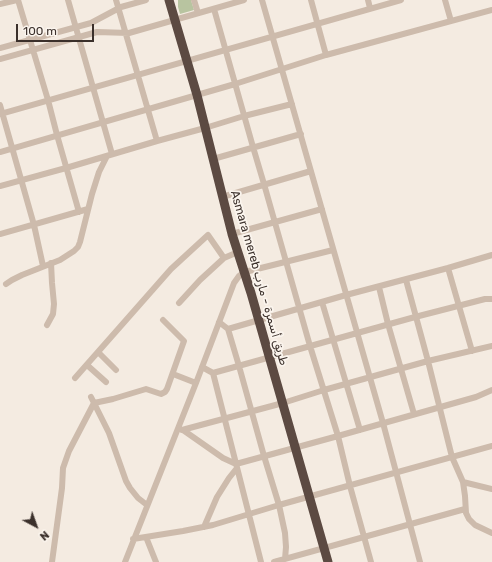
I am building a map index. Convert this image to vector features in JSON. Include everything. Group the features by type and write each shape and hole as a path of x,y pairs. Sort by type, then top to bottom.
{"highway":[{"name":"Asmara mereb طريق أسمرة - مارب","path":"169,0 187,61 232,234 245,272 270,357 328,562"}],"street":[{"path":"0,4 18,0 79,212"},
{"path":"6,284 22,275 60,260 78,247 99,172 110,155 103,122 68,0"},
{"path":"116,0 157,141"},
{"path":"0,48 91,23 118,9 146,0"},
{"path":"194,0 198,13"},
{"path":"0,60 97,32 129,33 244,0"},
{"path":"262,0 383,423 420,562"},
{"path":"311,0 326,55"},
{"path":"368,0 370,8"},
{"path":"1,113 401,0"},
{"path":"445,0 450,21"},
{"path":"214,8 252,147 338,436 371,562"},
{"path":"0,152 235,84 326,55 492,10"},
{"path":"0,186 244,116 292,104"},
{"path":"0,105 1,113 22,180 43,266"},
{"path":"213,159 301,134"},
{"path":"222,197 311,171"},
{"path":"0,234 88,209"},
{"path":"232,234 322,209"},
{"path":"75,378 171,269 208,235 224,258"},
{"path":"124,562 202,368 234,283 239,276 245,272 333,250"},
{"path":"179,303 200,280 224,258 238,252"},
{"path":"228,329 492,255"},
{"path":"47,325 53,314 54,304 51,263"},
{"path":"448,268 472,351"},
{"path":"406,280 452,458 463,482 466,514 469,520 475,525 492,534"},
{"path":"379,287 400,369 414,414"},
{"path":"202,368 213,372 239,366 357,332 484,299 492,299"},
{"path":"322,302 360,430"},
{"path":"93,400 113,399 146,389 161,394 165,392 173,374 184,341 163,320"},
{"path":"219,322 228,329 279,505 286,547 285,559"},
{"path":"176,431 282,403 428,361 492,346"},
{"path":"98,352 116,370"},
{"path":"87,365 106,382"},
{"path":"213,372 261,562"},
{"path":"173,374 196,383"},
{"path":"204,527 217,497 236,466 264,456 476,397 492,390"},
{"path":"93,400 109,433 126,481 134,493 147,506"},
{"path":"52,562 64,468 69,451 93,400"},
{"path":"183,430 236,466"},
{"path":"133,539 204,527 492,446"},
{"path":"463,482 492,489"},
{"path":"274,562 285,559 294,559 324,548 466,509"},
{"path":"146,537 156,562"}],"green space":[{"path":"178,0 191,0 194,10 180,14"}]}
